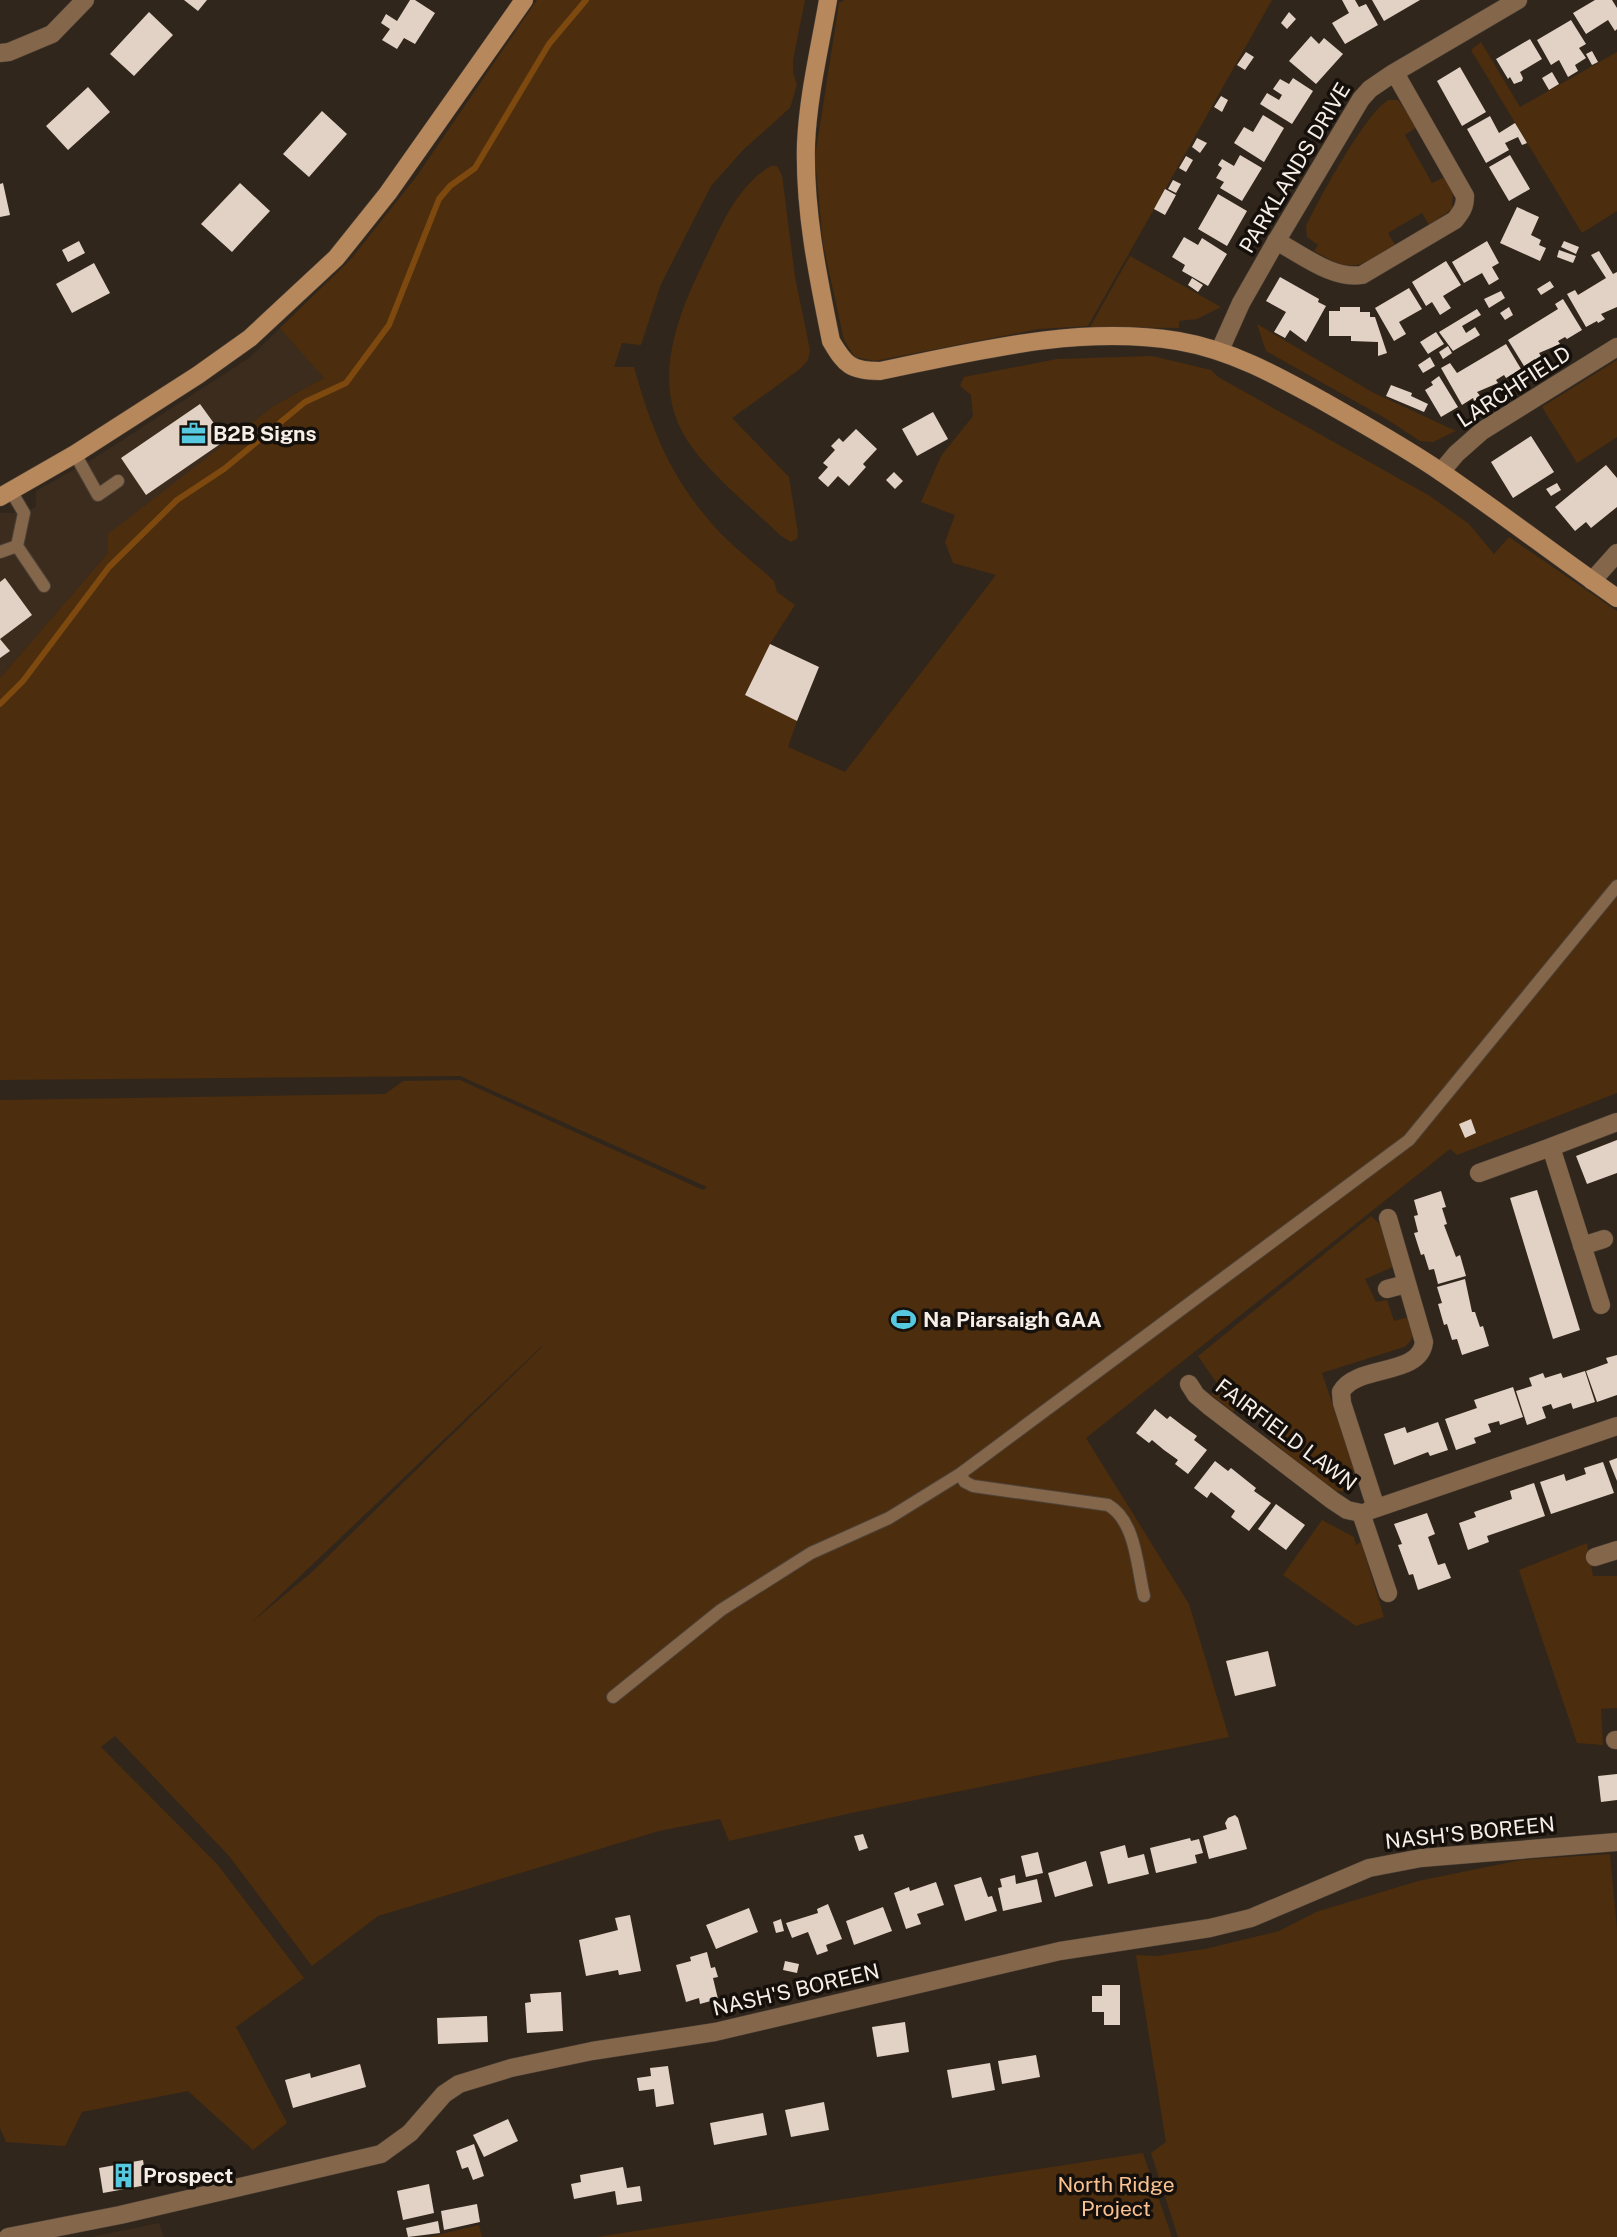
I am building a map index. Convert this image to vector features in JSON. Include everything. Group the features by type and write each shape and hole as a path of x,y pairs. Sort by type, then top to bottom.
{"street":[{"path":"0,53 9,52 52,34 85,0"},
{"path":"5,494 75,454 198,375 250,338 336,258 388,193 524,0"},
{"path":"828,0 806,143 809,202 819,286 831,341 850,367 863,372 880,372 1008,345 1063,339 1149,338 1220,350 1283,379 1391,440 1441,472 1617,598"},
{"name":"PARKLANDS DRIVE","path":"1220,350 1241,303 1276,241 1353,109 1370,89 1518,0"},
{"path":"1276,241 1337,273 1362,275 1455,220 1461,213 1465,206 1465,196 1395,72"},
{"name":"LARCHFIELD","path":"1441,472 1456,454 1482,431 1617,347"},
{"path":"1592,581 1617,553"},
{"path":"1479,1173 1617,1122"},
{"path":"1551,1147 1601,1305"},
{"name":"FAIRFIELD LAWN","path":"1388,1218 1424,1342 1423,1350 1413,1360 1351,1380 1341,1392 1388,1593"},
{"path":"1582,1245 1604,1239"},
{"path":"1387,1289 1406,1284"},
{"name":"FAIRFIELD LAWN","path":"1189,1384 1196,1395 1209,1406 1332,1500 1347,1510 1369,1510"},
{"path":"1369,1510 1617,1426"},
{"path":"1595,1557 1617,1550"},
{"name":"NASH'S BOREEN","path":"8,2237 120,2215 381,2154 410,2133 444,2094 459,2084 511,2068 592,2051 715,2032 1060,1951 1210,1928 1251,1918 1369,1868 1421,1857 1617,1842"}],"lane":[{"path":"75,454 98,495 118,481"},
{"path":"5,494 24,513 17,546 44,586"},
{"path":"0,552 17,546"},
{"path":"613,1697 721,1609 811,1553 889,1518 960,1474 1409,1140 1617,886"},
{"path":"960,1474 965,1482 973,1486 1108,1505 1117,1510 1126,1524 1144,1596"}],"shaded area":[{"path":"284,324 324,378 275,405 108,553 0,678 0,513 24,513 36,507 36,491 93,459 249,358"},
{"path":"159,2223 164,2237 91,2237"}],"green space":[{"path":"537,0 805,0 793,60 797,85 790,108 743,150 711,186 661,284 641,345 622,343 614,367 634,367 647,411 664,451 699,508 728,540 774,581 777,592 795,605 770,644 745,695 797,721 788,747 845,772 996,575 953,563 945,542 955,515 921,502 941,456 973,416 971,395 960,386 964,377 1057,359 1152,356 1211,370 1218,377 1430,496 1469,524 1494,554 1509,537 1617,611 1617,1093 1457,1155 1450,1149 1086,1438 1189,1604 1229,1737 851,1813 729,1841 720,1819 659,1831 378,1916 312,1966 229,1856 115,1736 101,1747 217,1864 304,1978 236,2027 287,2123 253,2150 188,2091 82,2112 65,2146 6,2142 0,2128 0,1100 385,1094 403,1081 460,1080 703,1190 707,1187 460,1076 0,1080 0,678 108,553 108,534 275,405 324,378 280,328 351,259 416,177","holes":["543,1346 311,1573 252,1622"]},
{"path":"845,0 1272,0 1088,326 1039,329 875,361 855,357 844,340 823,244 815,157 839,3"},
{"path":"1481,42 1520,107 1617,52 1617,211 1582,233 1471,50"},
{"path":"1388,100 1398,100 1417,127 1405,135 1432,183 1445,177 1453,192 1452,209 1429,225 1422,213 1388,233 1395,245 1372,259 1356,265 1339,263 1314,251 1318,245 1307,237 1306,226 1355,139"},
{"path":"771,166 777,166 782,175 795,277 810,350 808,360 800,369 732,418 789,477 798,533 797,539 791,542 736,494 694,450 680,427 672,402 669,378 677,327 696,278 725,218 741,194"},
{"path":"1130,256 1221,307 1197,319 1179,321 1179,328 1090,327"},
{"path":"1257,324 1372,392 1456,431 1433,442 1420,441 1385,418 1266,351"},
{"path":"1617,360 1617,437 1577,463 1542,407"},
{"path":"1371,1216 1382,1226 1393,1267 1365,1279 1376,1302 1387,1300 1394,1321 1408,1317 1413,1333 1411,1340 1404,1347 1322,1373 1355,1470 1354,1484 1347,1490 1338,1492 1270,1440 1278,1428 1245,1398 1233,1412 1211,1395 1218,1385 1198,1356"},
{"path":"1322,1520 1354,1537 1356,1545 1361,1542 1384,1617 1356,1626 1283,1575"},
{"path":"1587,1543 1593,1576 1617,1576 1617,1708 1601,1709 1603,1745 1577,1743 1519,1570"},
{"path":"1610,1854 1617,1929 1617,2237 1178,2237 1151,2153 1166,2142 1136,1955 1156,1956 1205,1949 1279,1931 1316,1912 1418,1881 1521,1860"},
{"name":"North Ridge Project","path":"1143,2153 1172,2237 597,2237"},
{"path":"479,2225 482,2237 429,2237"}],"building":[{"path":"184,0 207,0 198,11"},
{"path":"410,0 415,0 435,13 415,44 404,38 397,49 382,40 390,29 381,23 386,14 397,21"},
{"path":"1342,0 1355,0 1359,7 1366,4 1378,25 1345,44 1332,23 1349,13"},
{"path":"1372,0 1420,0 1384,21"},
{"path":"1595,0 1612,0 1617,8 1615,31 1608,20 1586,34 1573,13"},
{"path":"149,12 173,35 134,76 110,54"},
{"path":"1289,12 1296,19 1287,29 1281,23"},
{"path":"1571,20 1586,44 1579,48 1586,58 1575,65 1578,71 1568,77 1559,60 1551,65 1537,40"},
{"path":"1311,36 1319,44 1324,38 1343,54 1316,84 1289,61"},
{"path":"1530,39 1542,59 1520,72 1522,81 1514,84 1496,59"},
{"path":"1592,51 1598,62 1592,65 1586,54"},
{"path":"1246,52 1254,57 1245,70 1237,65"},
{"path":"1460,67 1486,112 1462,126 1437,81"},
{"path":"1552,72 1559,84 1549,90 1542,78"},
{"path":"1293,78 1313,91 1292,124 1260,104 1267,93 1279,100 1282,95 1273,89 1280,79 1289,84"},
{"path":"88,87 110,112 68,150 46,126"},
{"path":"1221,96 1228,100 1222,112 1214,107"},
{"path":"322,111 347,134 309,177 283,154"},
{"path":"1263,115 1284,128 1264,162 1234,143 1244,127 1253,132"},
{"path":"1490,116 1499,133 1515,123 1527,143 1522,145 1518,137 1505,143 1509,150 1486,163 1467,129"},
{"path":"1197,138 1207,143 1200,153 1192,147"},
{"path":"1240,155 1262,168 1242,201 1220,188 1224,182 1216,178 1222,168 1218,165 1222,159 1234,166"},
{"path":"1510,155 1530,189 1509,201 1489,167"},
{"path":"1186,156 1193,160 1186,172 1179,168"},
{"path":"1173,180 1181,184 1176,193 1168,189"},
{"path":"3,183 10,215 0,217 0,184"},
{"path":"240,183 270,211 232,252 201,224"},
{"path":"1165,189 1176,195 1165,215 1154,209"},
{"path":"1218,194 1247,211 1227,246 1198,229"},
{"path":"1517,207 1539,217 1531,235 1541,240 1539,245 1546,248 1540,261 1500,243"},
{"path":"1184,237 1198,245 1202,238 1227,254 1208,286 1182,271 1185,265 1172,257"},
{"path":"79,241 85,253 68,262 62,250"},
{"path":"1487,241 1499,263 1492,267 1499,279 1489,285 1482,273 1464,283 1452,262"},
{"path":"1564,241 1579,247 1576,254 1561,247"},
{"path":"1559,250 1576,256 1573,263 1557,257"},
{"path":"1599,251 1613,274 1617,272 1617,307 1601,314 1605,319 1586,327 1567,294 1575,290 1578,295 1606,278 1591,255"},
{"path":"1446,261 1461,285 1443,296 1451,308 1440,315 1432,302 1426,306 1412,282"},
{"path":"94,263 110,293 72,313 56,284"},
{"path":"1280,277 1319,299 1318,302 1326,306 1306,342 1290,330 1285,338 1274,332 1286,312 1266,301"},
{"path":"1192,278 1203,285 1198,292 1188,285"},
{"path":"1550,281 1554,287 1541,295 1537,289"},
{"path":"1409,288 1422,309 1399,322 1406,334 1394,341 1375,308"},
{"path":"1501,291 1505,298 1489,308 1484,299"},
{"path":"1563,299 1582,330 1558,341 1560,344 1539,353 1542,358 1524,366 1508,340 1558,309 1555,304"},
{"path":"1340,307 1360,307 1360,312 1370,312 1370,317 1375,317 1387,353 1378,356 1378,342 1351,341 1351,336 1329,336 1329,311 1340,311"},
{"path":"1509,307 1513,315 1505,320 1500,313"},
{"path":"1477,309 1481,315 1462,326 1466,333 1475,327 1480,335 1453,351 1439,332"},
{"path":"1436,332 1444,344 1428,354 1420,342"},
{"path":"1506,344 1521,369 1506,378 1504,375 1496,380 1498,383 1477,392 1481,397 1474,401 1473,398 1462,405 1441,368 1450,363 1457,373"},
{"path":"1448,346 1452,353 1443,359 1439,352"},
{"path":"1430,357 1435,366 1423,373 1418,365"},
{"path":"1439,376 1458,407 1441,417 1425,390 1433,385 1431,382"},
{"path":"1391,385 1412,393 1411,396 1428,404 1424,412 1386,396"},
{"path":"200,404 226,440 146,495 121,458"},
{"path":"933,412 948,439 917,456 902,429"},
{"path":"856,429 877,449 863,464 866,467 849,486 838,476 828,487 818,478 828,467 823,463 835,450 831,446 839,438 843,442"},
{"path":"1531,436 1554,472 1513,498 1491,462"},
{"path":"1606,465 1617,478 1617,507 1591,528 1586,522 1575,531 1555,507"},
{"path":"894,472 903,481 895,489 886,480"},
{"path":"1557,483 1561,490 1551,496 1546,489"},
{"path":"5,578 32,615 0,639 0,582"},
{"path":"0,639 10,651 0,658"},
{"path":"770,644 819,667 797,721 745,695"},
{"path":"1471,1119 1476,1133 1465,1138 1459,1124"},
{"path":"1617,1140 1617,1173 1587,1184 1576,1156"},
{"path":"1537,1190 1580,1330 1553,1339 1510,1198"},
{"path":"1441,1191 1446,1207 1442,1208 1447,1224 1444,1225 1456,1257 1460,1255 1466,1276 1438,1284 1434,1269 1429,1270 1424,1254 1421,1255 1414,1233 1418,1232 1414,1216 1418,1215 1414,1200"},
{"path":"1465,1279 1472,1312 1475,1312 1480,1327 1483,1326 1489,1346 1462,1355 1457,1339 1452,1340 1447,1324 1444,1325 1437,1287"},
{"path":"1617,1355 1617,1395 1597,1402 1586,1371 1608,1363 1606,1358"},
{"path":"1585,1371 1595,1402 1573,1409 1571,1403 1553,1409 1551,1404 1542,1407 1546,1418 1527,1425 1516,1391 1532,1386 1529,1378 1543,1373 1545,1378 1561,1373 1563,1378"},
{"path":"1513,1387 1523,1417 1500,1425 1499,1421 1488,1424 1491,1432 1474,1438 1476,1443 1456,1450 1445,1419 1477,1408 1474,1400"},
{"path":"1155,1409 1167,1419 1170,1416 1197,1436 1194,1440 1207,1450 1188,1474 1175,1464 1178,1460 1152,1440 1149,1443 1136,1433"},
{"path":"1438,1422 1448,1450 1430,1456 1428,1452 1394,1465 1384,1434 1405,1427 1407,1433"},
{"path":"1617,1458 1617,1481 1609,1461"},
{"path":"1215,1461 1228,1471 1231,1468 1256,1488 1254,1491 1271,1503 1249,1531 1231,1517 1235,1511 1211,1492 1207,1498 1194,1488"},
{"path":"1603,1462 1614,1493 1551,1514 1540,1482 1564,1474 1566,1481 1586,1474 1584,1468"},
{"path":"1534,1483 1545,1516 1487,1536 1489,1542 1468,1550 1459,1523 1476,1517 1474,1512 1512,1499 1510,1491"},
{"path":"1276,1504 1305,1525 1286,1550 1258,1529"},
{"path":"1427,1513 1435,1534 1428,1537 1438,1565 1445,1563 1451,1578 1418,1590 1413,1574 1409,1575 1398,1545 1402,1544 1394,1524"},
{"path":"1268,1651 1276,1686 1235,1696 1226,1661"},
{"path":"1617,1774 1617,1800 1601,1802 1598,1776"},
{"path":"1235,1815 1247,1849 1209,1859 1203,1836 1227,1829 1225,1823"},
{"path":"863,1834 868,1848 859,1851 854,1836"},
{"path":"1190,1838 1191,1841 1199,1839 1203,1853 1195,1855 1197,1863 1156,1873 1150,1848"},
{"path":"1125,1845 1128,1858 1144,1854 1149,1874 1108,1884 1100,1852"},
{"path":"1038,1852 1043,1873 1026,1877 1021,1856"},
{"path":"1086,1861 1093,1886 1055,1897 1048,1873"},
{"path":"1015,1875 1016,1884 1037,1879 1042,1902 1003,1911 998,1888 1002,1887 1000,1879"},
{"path":"981,1877 988,1897 992,1896 997,1911 965,1921 954,1885"},
{"path":"936,1882 944,1905 917,1914 921,1924 906,1929 894,1893 909,1887 910,1891"},
{"path":"828,1904 842,1939 826,1945 828,1951 817,1955 808,1932 792,1938 786,1923 818,1913 817,1909"},
{"path":"883,1907 892,1931 854,1945 846,1921"},
{"path":"749,1908 758,1932 716,1949 706,1925"},
{"path":"630,1915 641,1971 619,1975 618,1970 586,1976 579,1940 618,1930 615,1918"},
{"path":"781,1919 784,1931 776,1933 773,1922"},
{"path":"707,1952 711,1968 715,1967 718,1977 713,1978 718,1999 700,2004 699,1998 686,2002 676,1965 691,1961 690,1957"},
{"path":"785,1961 799,1964 797,1973 783,1970"},
{"path":"1102,1985 1120,1985 1120,2025 1104,2025 1104,2012 1092,2012 1092,1996 1102,1996"},
{"path":"561,1992 563,2031 527,2033 525,2003 531,2002 530,1994"},
{"path":"487,2016 488,2042 438,2044 437,2018"},
{"path":"905,2022 909,2052 877,2057 872,2027"},
{"path":"1036,2055 1040,2077 1002,2084 998,2061"},
{"path":"990,2063 995,2090 952,2098 947,2070"},
{"path":"360,2064 366,2087 293,2108 285,2080 310,2073 311,2078"},
{"path":"668,2066 674,2104 656,2107 654,2089 639,2091 637,2078 651,2076 650,2068"},
{"path":"824,2102 829,2130 791,2137 785,2110"},
{"path":"763,2113 767,2135 714,2145 710,2123"},
{"path":"508,2119 518,2141 484,2157 473,2135"},
{"path":"474,2144 484,2176 473,2180 468,2167 462,2169 456,2151"},
{"name":"Prospect","path":"143,2160 147,2185 103,2193 99,2168"},
{"path":"623,2167 627,2188 640,2186 642,2201 617,2205 615,2191 574,2199 571,2184 581,2182 580,2175"},
{"path":"429,2184 434,2213 403,2220 397,2191"},
{"path":"477,2204 480,2222 444,2230 441,2211"},
{"path":"438,2221 440,2233 408,2237 406,2228"}],"waterway":[{"path":"0,704 23,681 109,567 177,500 224,469 305,402 346,383 389,325 439,199 450,186 475,168 549,44 586,0"}],"place":[{"name":"B2B Signs","path":"193,434"},
{"name":"Na Piarsaigh GAA","path":"903,1320"},
{"name":"Prospect","path":"123,2176"}]}
